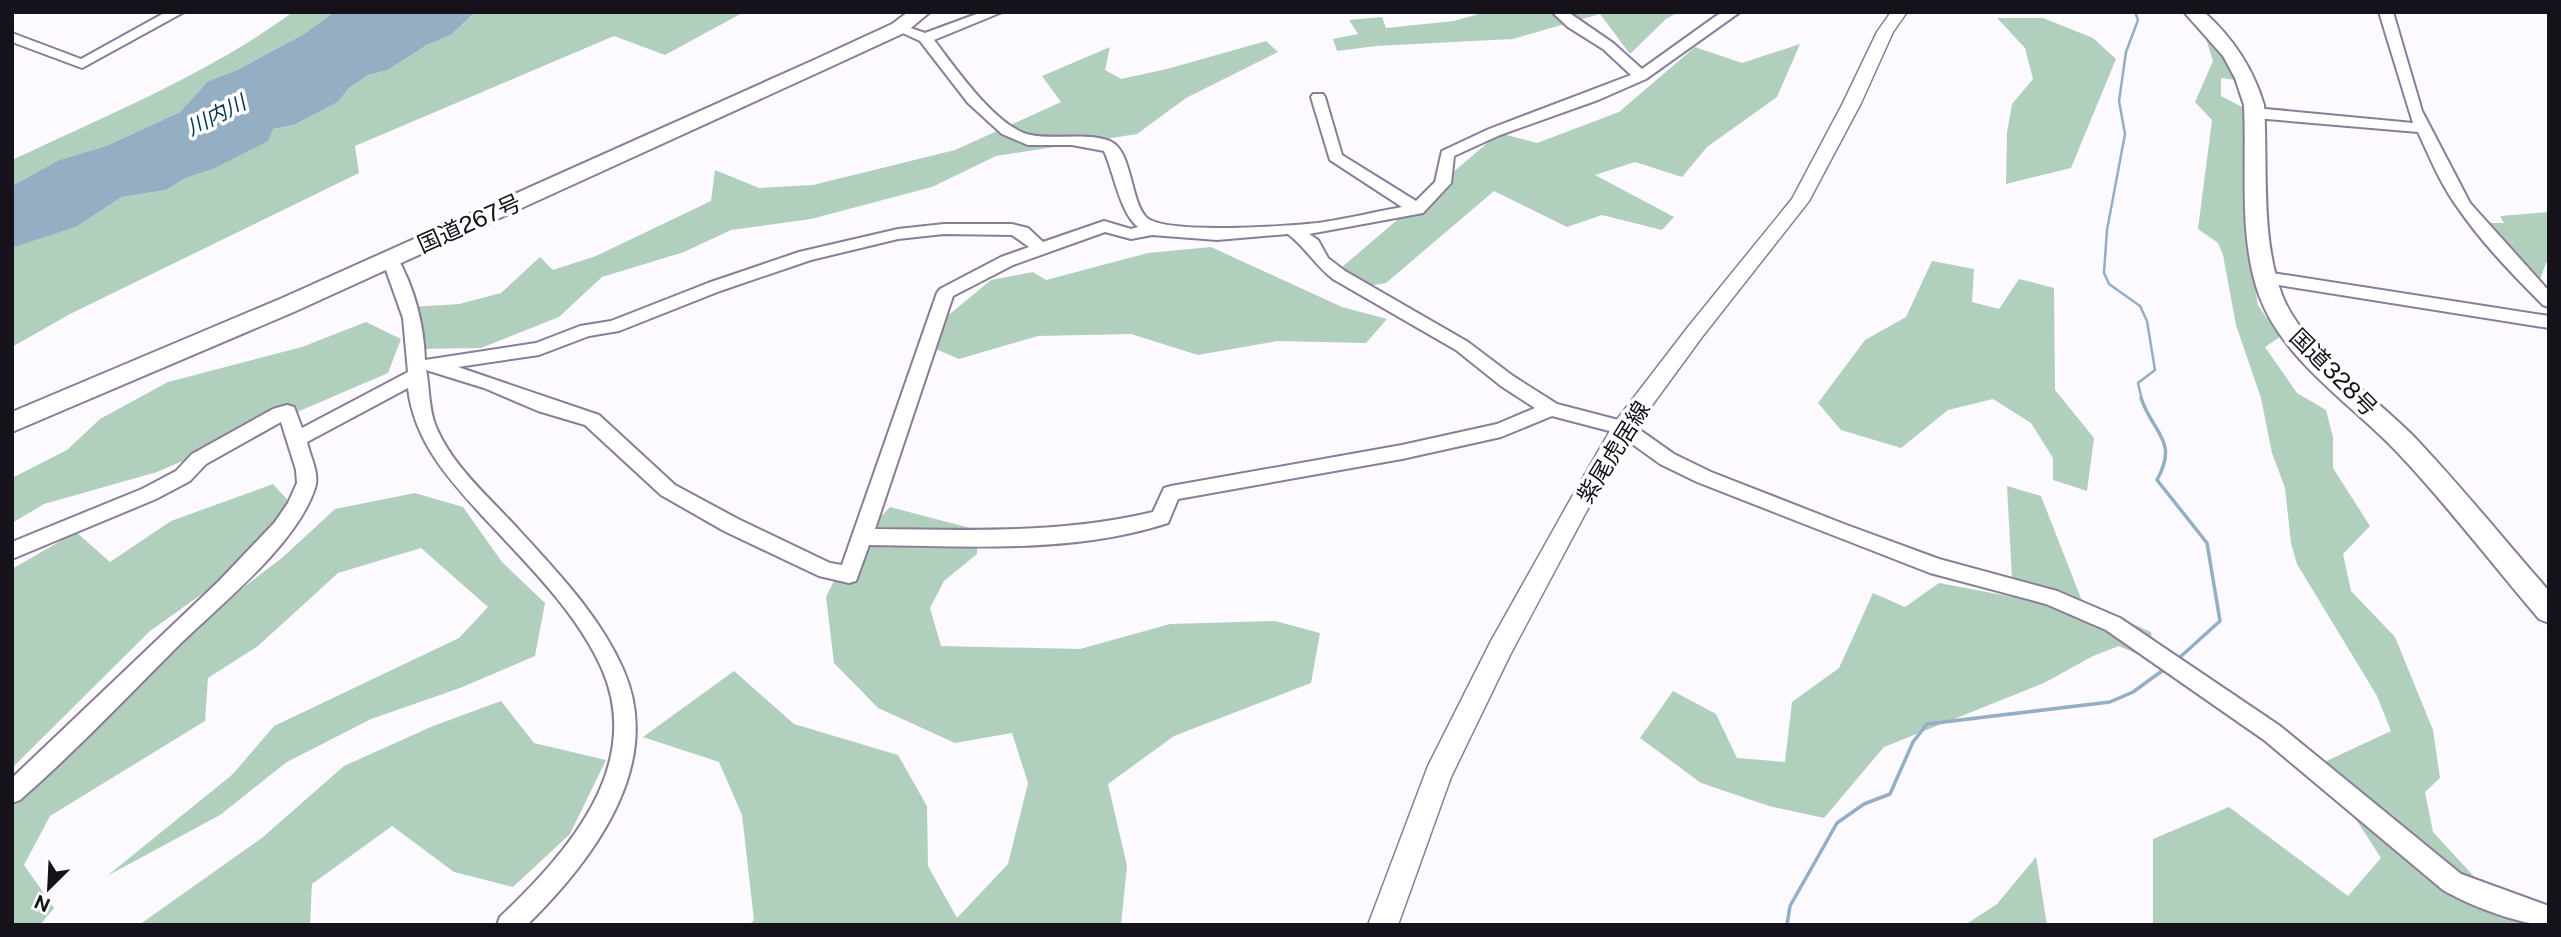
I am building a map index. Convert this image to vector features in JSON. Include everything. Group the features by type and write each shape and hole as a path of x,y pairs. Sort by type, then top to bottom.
{"highway":[{"name":"国道267号","path":"12,423 390,259 899,28 921,12"},
{"name":"国道328号","path":"2193,12 2217,35 2238,63 2250,89 2255,113 2260,237 2266,278 2282,319 2409,448 2549,611"}],"main road":[{"name":"紫尾虎居線","path":"1382,925 1438,775 1500,649 1623,428 1695,332 1800,201 1852,103 1885,32 1899,12"}],"street":[{"path":"12,37 82,64 177,12"},
{"path":"925,38 995,12"},
{"path":"1559,12 1608,46 1641,76"},
{"path":"422,369 490,383 592,420 668,490 731,525 826,570 849,575 946,293 1007,261 1104,226 1131,234 1152,230 1207,235 1318,228 1417,209 1443,183 1447,154 1474,139 1641,76 1660,66 1705,29 1732,12"},
{"path":"2386,12 2409,96 2464,206 2536,291 2549,301"},
{"path":"899,28 925,38 973,100 1007,131 1028,140 1072,141 1111,148 1123,175 1128,199 1138,219 1152,230"},
{"path":"1318,97 1335,158 1417,209"},
{"path":"2255,113 2423,128"},
{"path":"297,439 422,369 539,349 586,330 613,327 630,321 759,271 828,251 911,232 965,228 1021,231 1040,248"},
{"path":"1292,229 1312,244 1322,262 1339,275 1462,346 1507,381 1552,410 1623,428 1667,459 1704,477 1837,530 1937,567 2050,597 2113,624 2272,733 2452,882 2464,889 2549,918"},
{"path":"390,259 412,318 422,369 418,394 423,418 447,461 571,605 593,636 614,673 624,707 626,742 618,779 596,827 556,879 509,925"},
{"path":"2266,278 2549,322"},
{"path":"862,537 1027,535 1126,528 1161,518 1171,493 1402,452 1501,430 1552,410"},
{"path":"12,551 149,494 183,476 199,459 280,414 287,412 290,415 298,449 309,472 304,490 292,512 258,554 57,755 12,793"}],"green space":[{"path":"293,12 334,12 304,34 237,70 208,81 180,112 106,146 59,160 12,186 12,160 192,74 227,55"},
{"path":"475,12 744,12 665,55 614,36 355,146 359,173 70,314 12,347 12,248 76,227 122,197 166,190 186,178 213,169 273,129 294,125 338,102 349,88 368,75 388,70 427,45 451,35"},
{"path":"1486,12 1679,12 1666,19 1630,54 1600,14 1513,39 1376,46 1337,51 1333,39 1358,34 1349,20 1382,17 1386,28 1454,21"},
{"path":"1997,18 2043,18 2093,38 2116,59 2071,168 2006,184 2007,133 2012,104 2033,79 2025,48"},
{"path":"2202,26 2242,81 2221,78 2221,96 2244,108 2244,222 2258,305 2280,337 2265,347 2297,393 2326,410 2333,437 2333,468 2370,526 2343,554 2351,591 2395,637 2433,730 2440,778 2425,792 2433,832 2504,909 2543,925 2153,925 2153,839 2229,807 2348,896 2381,858 2320,764 2391,731 2377,696 2297,564 2291,543 2285,488 2272,453 2261,398 2236,325 2223,255 2218,243 2198,229 2212,120 2195,102 2213,61"},
{"path":"1266,41 1278,52 1186,98 1137,134 996,156 932,187 811,219 731,230 684,252 602,277 559,317 481,348 417,349 411,307 459,304 501,293 540,257 553,270 596,256 711,201 715,170 759,188 813,185 955,150 1061,102 1042,76 1110,47 1105,70 1121,79"},
{"path":"1800,44 1777,97 1707,147 1682,177 1635,162 1595,175 1674,217 1662,230 1602,215 1567,227 1494,191 1386,283 1347,290 1335,273 1499,133 1537,143 1619,112 1695,47 1742,63"},
{"path":"2549,212 2549,263 2546,263 2538,285 2483,223 2504,223 2500,216"},
{"path":"1211,247 1342,307 1387,319 1366,343 1278,341 1198,355 1131,334 1038,336 959,359 917,341 991,280 1033,272 1046,280 1148,253"},
{"path":"1932,261 1974,269 1972,302 1999,309 2019,279 2054,288 2055,390 2094,438 2087,491 2053,480 2053,458 2031,423 1993,399 1948,410 1901,448 1841,430 1818,403 1865,340 1906,317"},
{"path":"366,322 401,339 388,373 157,472 44,504 12,523 12,478 67,450 100,419 168,382 302,347"},
{"path":"273,484 292,505 237,569 150,631 12,768 12,569 76,532 110,562 171,521"},
{"path":"2007,486 2041,496 2082,601 2151,632 2155,662 2119,646 2093,656 2044,683 1884,747 1824,818 1769,806 1701,783 1640,738 1673,691 1716,714 1737,758 1785,762 1792,702 1839,668 1873,593 1905,607 1939,583 2013,597"},
{"path":"415,493 463,507 502,562 545,603 535,656 460,688 371,719 287,762 220,815 107,876 233,774 274,726 459,638 488,607 421,548 338,573 258,646 208,678 205,721 50,816 24,865 54,908 40,925 12,925 12,799 159,652 283,557 335,509"},
{"path":"890,507 978,530 977,554 944,581 930,608 941,646 1080,649 1170,624 1275,621 1320,633 1311,683 1174,736 1108,784 1127,866 1121,925 749,925 754,920 742,815 719,762 643,737 734,671 794,724 898,755 927,806 928,866 957,918 1008,864 1028,783 1012,733 955,743 878,708 834,663 826,597 849,550"},
{"path":"501,701 534,743 606,760 570,834 513,887 454,872 392,826 312,884 310,925 139,925 263,837 344,766 433,726"},
{"path":"2036,857 2047,925 1965,925 1997,904"}],"water":[{"name":"川内川","path":"334,12 475,12 451,35 427,45 388,70 368,75 349,88 338,102 294,125 273,129 268,141 213,169 186,178 166,190 122,197 76,227 12,248 12,186 59,160 106,146 180,112 208,81 237,70 304,34"}],"waterway":[{"path":"2135,12 2138,20 2126,52 2119,101 2125,134 2107,230 2104,273 2109,284 2140,306 2147,321 2155,370 2138,383 2142,400"},
{"path":"2141,398 2165,446 2163,466 2157,480 2207,543 2220,621 2178,659"},
{"path":"1787,925 1790,906 1837,823 1864,804 1890,794 1913,742 1927,724 2110,702 2133,692 2166,668"}]}
